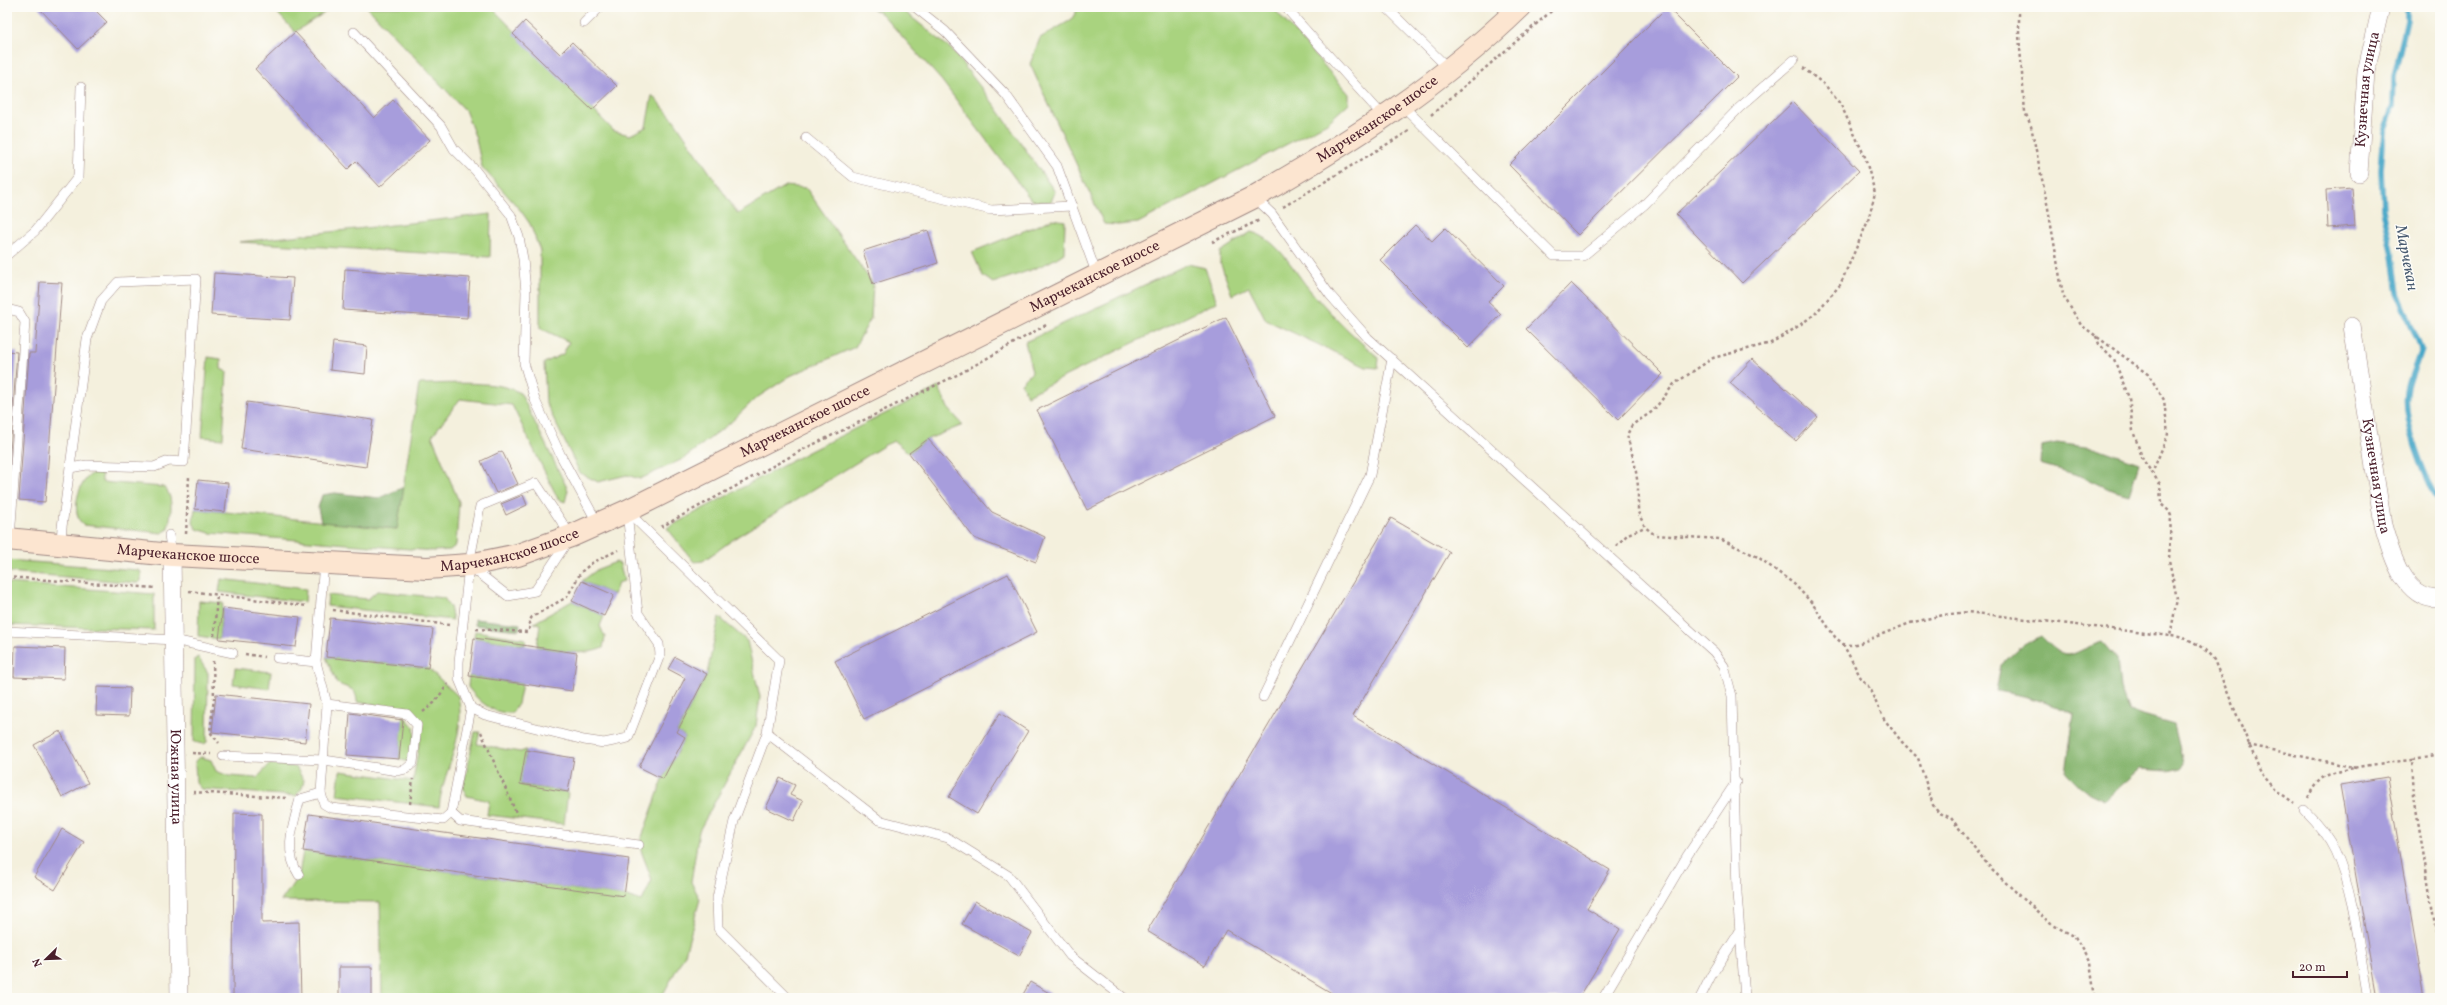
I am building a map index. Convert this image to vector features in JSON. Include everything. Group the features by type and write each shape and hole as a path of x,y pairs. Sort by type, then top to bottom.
{"street":[{"name":"Марчеканское шоссе","path":"8,539 61,546 170,545 324,562 427,568 469,565 518,555 571,536 627,510 1254,197 1316,162 1402,105 1449,69 1520,7"},
{"name":"Кузнечная улица","path":"2359,173 2366,72 2381,7"},
{"name":"Кузнечная улица","path":"2352,326 2383,526 2388,545 2408,584 2419,595 2431,600 2440,600"},
{"name":"Южная улица","path":"170,545 174,640 179,998"}],"lane":[{"path":"584,23 600,7"},
{"path":"914,7 945,32 1006,95 1057,166 1096,275"},
{"path":"1285,7 1384,117"},
{"path":"1386,7 1449,69"},
{"path":"354,32 441,126 454,149 480,176 510,215 519,237 523,259 526,292 524,363 535,400 598,524"},
{"path":"1402,105 1554,256 1583,256 1644,205 1739,108 1794,60"},
{"path":"7,255 35,232 78,177 81,87"},
{"path":"806,138 853,177 992,210 1072,206"},
{"path":"1254,197 1272,214 1330,295 1368,338 1714,652 1724,666 1732,696 1736,782 1737,893 1745,998"},
{"path":"61,546 70,468 87,339 101,301 118,282 196,279 184,462 169,461 154,467 87,465 70,468"},
{"path":"7,309 19,312 25,322 8,539"},
{"path":"1263,697 1370,475 1392,359"},
{"path":"324,562 316,662 327,704 321,793 324,804 331,808 440,821 451,813 470,718 471,708 461,685 459,672 462,627 469,565 480,506 536,483 571,536 535,591 528,593 508,596 469,565"},
{"path":"471,708 485,714 584,740 604,743 628,738 660,655 659,644 638,613 627,510"},
{"path":"627,510 779,660 767,733 734,821 718,898 718,928 788,998"},
{"path":"7,631 174,640 232,653"},
{"path":"277,658 316,662"},
{"path":"223,756 324,760 398,771 406,769 413,763 417,725 407,714 402,712 327,704"},
{"path":"767,733 879,820 948,838 1009,876 1070,956 1124,998"},
{"path":"1603,998 1687,856 1736,782"},
{"path":"299,875 291,859 291,830 300,799 321,793"},
{"path":"2304,810 2320,827 2335,851 2344,878 2368,998"},
{"path":"451,813 460,821 638,845"},
{"path":"1700,998 1711,976 1740,931"}],"path":[{"path":"2019,7 2018,35 2025,112 2031,126 2048,208 2063,295 2080,325 2095,334 2149,375 2164,400 2168,434 2153,471"},
{"path":"1794,60 1825,85 1841,105 1856,136 1865,157 1875,193 1868,221 1840,285 1815,314 1771,343 1713,358 1674,384 1653,411 1632,425 1627,434 1635,465 1638,512 1645,527 1655,535 1720,539 1758,557 1794,584 1812,603 1835,637 1843,644 1861,678 1868,686 1884,719 1918,758 1933,805 1938,812 1951,818 1992,870 2051,924 2074,936 2090,963 2095,998"},
{"path":"2095,334 2099,344 2114,359 2129,398 2133,431 2143,460 2153,471 2160,484 2160,501 2171,516 2169,560 2177,599 2170,636"},
{"path":"186,534 189,477"},
{"path":"1615,548 1628,534 1645,527"},
{"path":"7,577 172,590 462,627 525,633 531,626 529,621 532,617"},
{"path":"192,753 223,756 219,743 210,732 214,698 214,650 217,595"},
{"path":"1843,644 1851,646 1910,623 1943,615 1967,612 2017,616 2170,636 2190,640 2209,654 2223,681 2260,773 2267,782 2304,810 2311,791 2319,781 2328,775 2359,768 2440,755"},
{"path":"232,653 277,658"},
{"path":"417,725 422,712 434,703 459,672"},
{"path":"470,718 481,732 511,804 525,830"},
{"path":"2248,745 2359,768"},
{"path":"2412,760 2414,796 2440,956"},
{"path":"408,818 414,770 413,763"},
{"path":"193,792 300,799"}],"green space":[{"path":"272,7 333,7 295,32"},
{"path":"367,7 491,7 614,131 630,135 646,127 652,95 674,120 738,214 785,186 806,188 873,284 871,318 855,347 790,376 755,399 730,423 683,459 640,479 627,475 598,482 580,473 546,403 544,363 563,354 569,342 540,328 540,251 530,224 521,211 482,167 476,139 465,110"},
{"path":"870,7 899,7 951,49 996,107 1055,192 1051,202 1032,201 942,81 882,14"},
{"path":"1079,7 1269,7 1277,12 1349,94 1349,103 1327,123 1138,223 1118,225 1104,224 1030,64 1040,38 1071,20"},
{"path":"491,214 490,257 239,242"},
{"path":"1053,219 1065,221 1064,253 1039,267 993,283 983,276 972,252"},
{"path":"1251,232 1271,242 1279,250 1308,288 1354,336 1379,358 1378,368 1366,367 1266,320 1249,287 1232,295 1220,262 1220,252"},
{"path":"1188,264 1205,268 1217,302 1027,395 1021,383 1032,372 1025,342"},
{"path":"208,357 221,359 221,369 227,372 223,439 202,437"},
{"path":"419,384 487,384 512,389 521,394 568,490 565,502 558,499 512,405 460,399 432,436 459,502 456,545 450,550 434,551 210,533 197,529 193,523 195,509 397,529"},
{"path":"939,387 948,408 963,425 928,439 909,453 894,441 885,445 738,536 703,561 694,562 667,528 810,451"},
{"path":"2057,443 2100,449 2139,463 2129,495 2108,489 2081,476 2040,464 2041,446"},
{"path":"93,473 102,474 102,482 163,487 167,490 171,501 171,513 167,530 162,533 83,525 79,520 76,505 83,483"},
{"path":"404,487 397,529 321,522 318,508 322,495 335,493 379,498"},
{"path":"7,560 138,570 141,572 141,581 138,583 7,572"},
{"path":"616,562 620,564 624,581 618,583 614,595 582,581 598,569"},
{"path":"221,579 306,589 305,602 219,592"},
{"path":"7,583 154,594 154,630 7,625"},
{"path":"377,591 444,598 450,607 453,620 327,606 328,595 368,599"},
{"path":"199,601 223,603 219,639 198,636"},
{"path":"572,601 604,616 600,626 605,637 603,648 595,651 579,652 537,647 540,624 534,623"},
{"path":"719,617 747,641 760,697 756,726 699,831 691,882 700,899 685,954 661,998 382,998 380,902 281,901 299,875 303,851 624,896 642,901 652,880 639,845 663,779 685,737 677,732 707,674"},
{"path":"475,619 520,624 519,630 475,625"},
{"path":"475,631 526,639 525,645 474,638"},
{"path":"2041,636 2058,652 2070,655 2102,642 2117,659 2120,688 2129,712 2174,725 2183,762 2181,768 2168,771 2140,769 2105,800 2084,790 2066,772 2074,714 2036,700 1996,691 2001,665 2018,649"},
{"path":"198,657 208,673 207,742 204,744 194,742 195,659"},
{"path":"326,657 428,668 458,696 460,711 457,739 441,793 439,807 337,795 340,771 413,781 422,726 419,718 408,710 357,702 355,693 351,689 337,683"},
{"path":"235,668 271,672 269,689 233,684"},
{"path":"469,676 522,684 518,704 512,713 505,713 493,709 477,698 468,687"},
{"path":"403,715 414,727 415,735 408,762 399,759"},
{"path":"475,732 480,732 477,744 520,752 526,750 521,785 568,792 564,824 487,815 489,801 467,796 463,788"},
{"path":"201,757 211,760 216,771 229,776 257,778 270,764 296,767 304,781 302,788 296,796 201,789 196,783 195,761"}],"building":[{"path":"38,7 92,7 107,22 78,49"},
{"path":"1667,7 1737,77 1578,235 1509,165"},
{"path":"525,21 560,54 572,42 617,86 592,110 513,34"},
{"path":"295,32 374,118 393,100 430,140 380,187 356,161 348,169 255,69"},
{"path":"1793,102 1859,171 1742,283 1676,214"},
{"path":"2352,188 2355,226 2328,228 2326,190"},
{"path":"1415,225 1432,241 1445,228 1504,286 1488,302 1501,314 1468,348 1380,260"},
{"path":"928,230 938,263 873,284 863,251"},
{"path":"345,269 470,278 467,318 343,310"},
{"path":"214,273 293,278 290,320 211,315"},
{"path":"40,282 62,283 45,502 19,500 29,353 35,353"},
{"path":"1571,283 1663,374 1618,420 1526,329"},
{"path":"1226,317 1275,416 1087,510 1037,410"},
{"path":"333,342 367,346 365,374 330,370"},
{"path":"7,351 17,352 7,495"},
{"path":"1752,359 1818,417 1796,441 1730,383"},
{"path":"247,402 373,420 366,467 241,449"},
{"path":"928,439 992,512 1045,537 1036,562 974,538 909,453"},
{"path":"502,451 518,484 496,493 481,461"},
{"path":"198,480 228,483 225,512 195,509"},
{"path":"523,495 527,505 506,515 501,504"},
{"path":"1391,518 1450,552 1353,716 1610,870 1587,909 1620,929 1579,998 1340,998 1226,930 1205,966 1147,931"},
{"path":"1008,574 1037,632 864,719 835,661"},
{"path":"582,581 614,595 604,616 572,601"},
{"path":"223,608 300,617 296,647 219,639"},
{"path":"330,618 433,629 428,668 326,657"},
{"path":"474,638 577,653 572,691 469,676"},
{"path":"15,646 65,648 64,679 14,677"},
{"path":"675,657 707,674 677,732 685,737 663,779 639,767 685,678 668,669"},
{"path":"97,687 130,688 129,716 96,715"},
{"path":"216,694 309,704 305,742 212,732"},
{"path":"350,713 403,720 399,759 347,755"},
{"path":"1000,713 1028,731 977,814 949,797"},
{"path":"60,731 88,783 62,797 34,745"},
{"path":"526,750 574,758 568,792 520,784"},
{"path":"2387,777 2425,998 2377,998 2340,785"},
{"path":"780,778 795,785 790,795 803,801 794,821 766,808"},
{"path":"234,813 262,814 262,923 299,922 301,998 233,998"},
{"path":"309,814 629,859 624,896 303,851"},
{"path":"62,829 84,842 55,890 34,877"},
{"path":"975,901 1032,933 1019,956 962,924"},
{"path":"339,967 372,967 372,998 339,998"},
{"path":"1030,982 1058,998 1021,998"}],"waterway":[{"name":"Марчекан","path":"2407,7 2407,20 2394,77 2393,106 2384,132 2381,170 2383,209 2393,255 2398,293 2421,349 2408,387 2406,400 2411,431 2421,464 2440,505"},
{"name":"Марчекан","path":"2440,845 2438,848 2440,868"}]}
